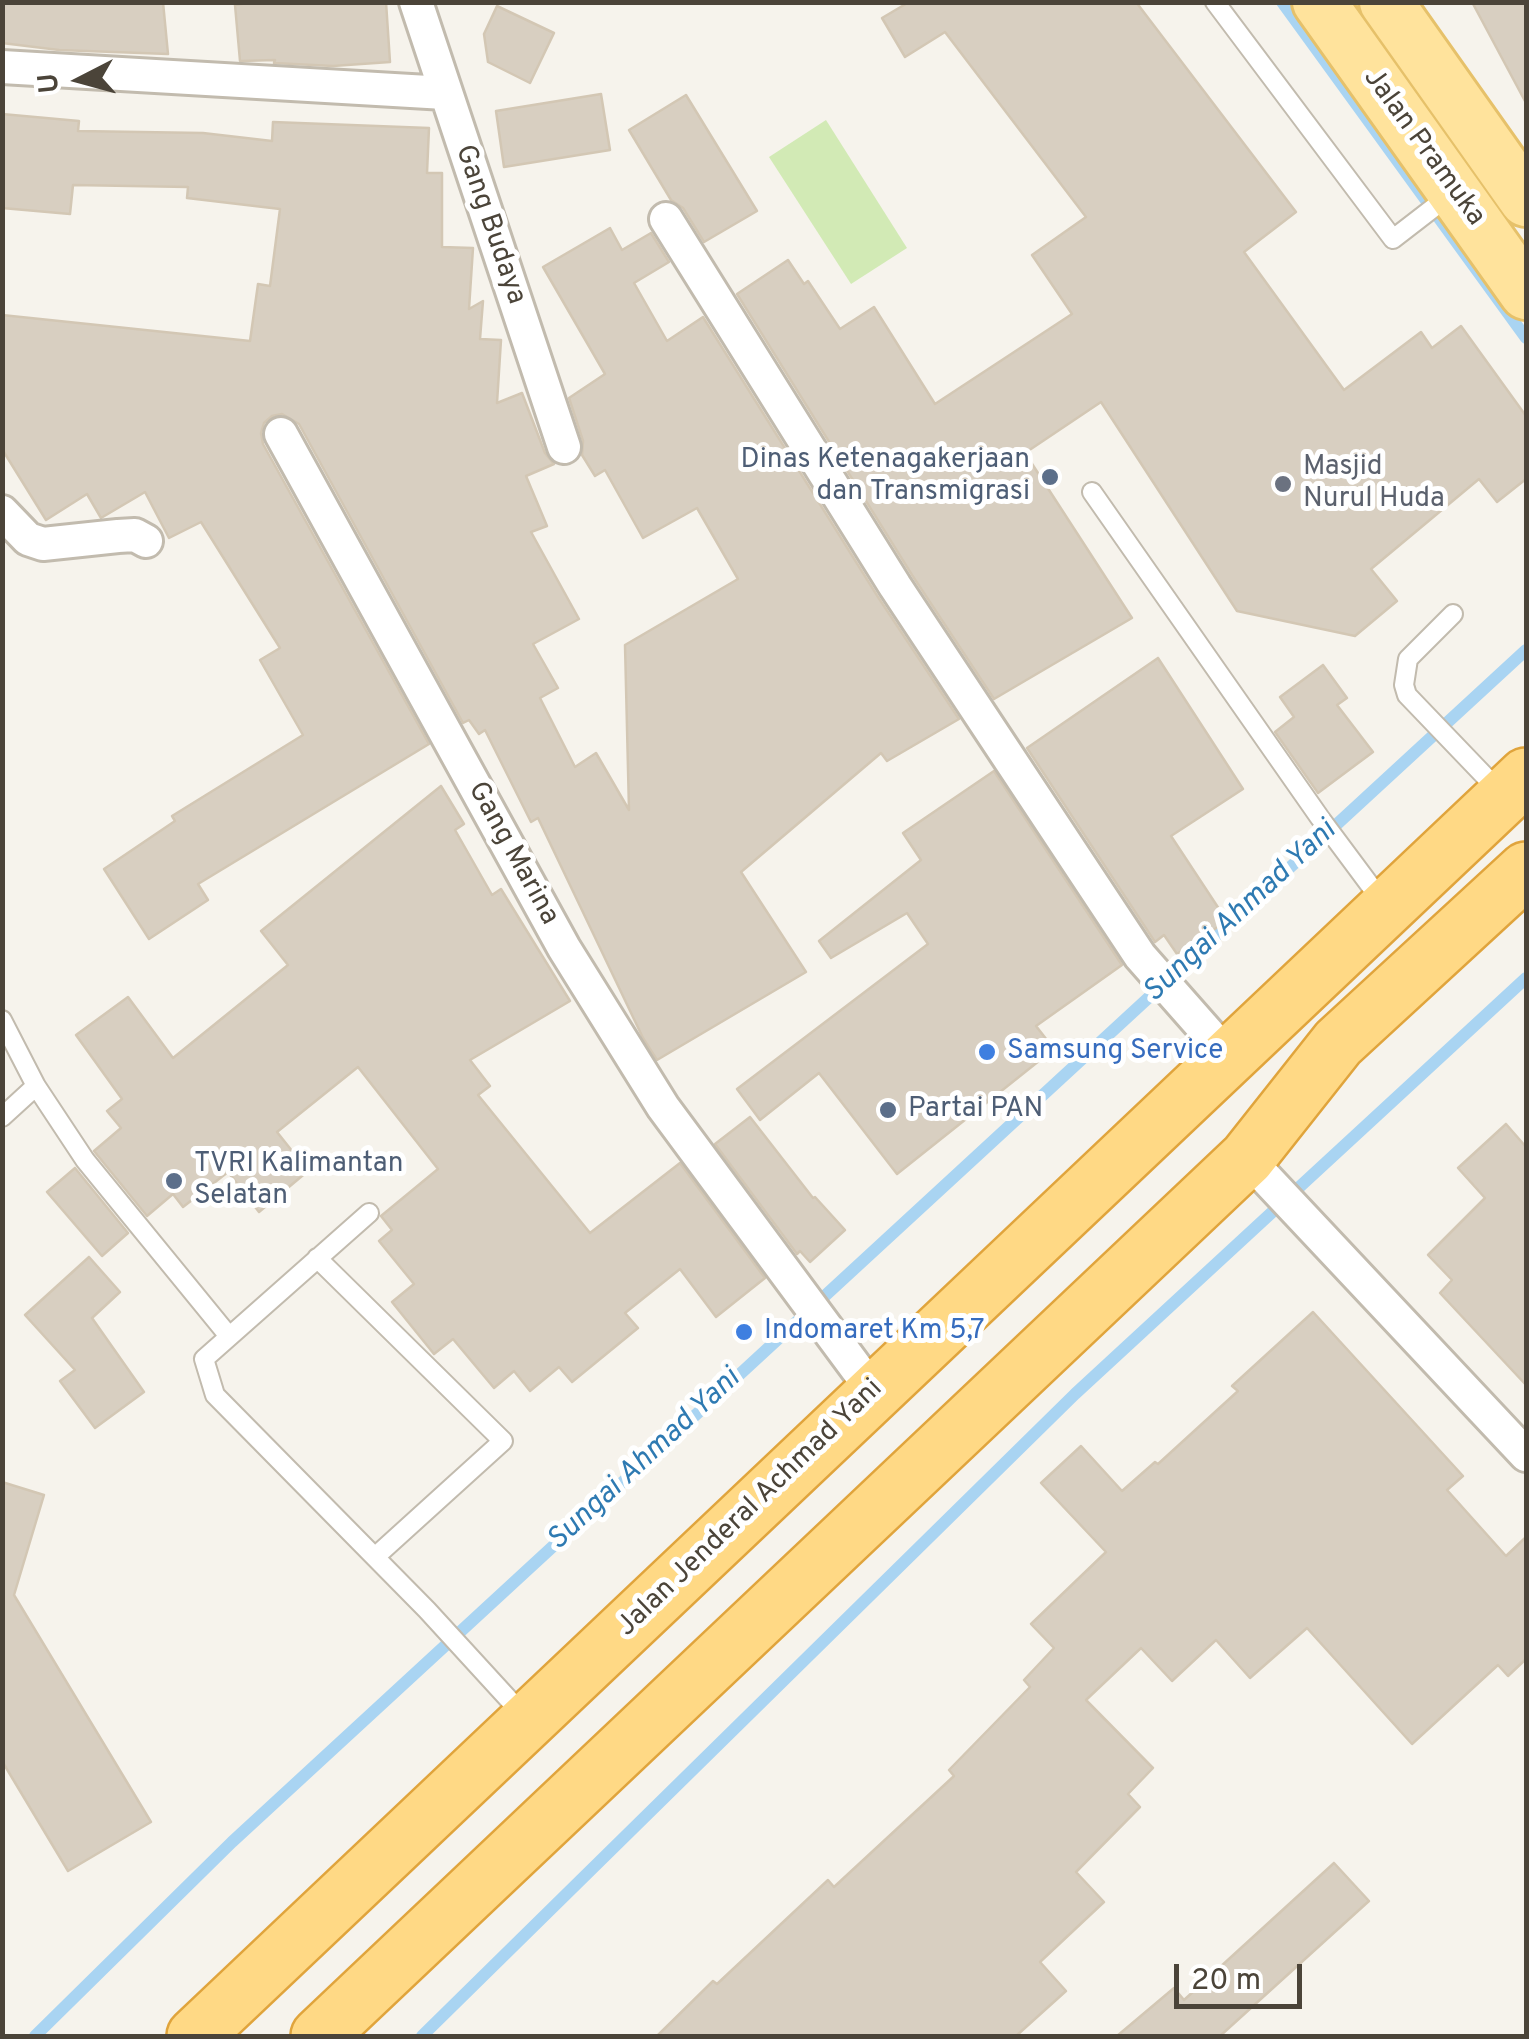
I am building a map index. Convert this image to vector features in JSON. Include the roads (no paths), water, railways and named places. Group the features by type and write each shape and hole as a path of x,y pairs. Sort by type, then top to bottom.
{"highway":[{"name":"Jalan Jenderal Achmad Yani","path":"196,2036 1229,1057 1375,892 1500,778"},
{"path":"339,2024 758,1621 1260,1172 1338,1043 1526,870"},
{"path":"698,1563 758,1621"},
{"path":"636,1619 697,1679"}],"main road":[{"name":"Jalan Pramuka","path":"1319,2 1439,204 1526,294"},
{"name":"Jalan Pramuka","path":"1386,2 1526,200"}],"street":[{"name":"Gang Budaya","path":"416,2 564,447"},
{"path":"2,67 445,93"},
{"path":"666,219 895,586 1140,956 1229,1057"},
{"name":"Gang Marina","path":"281,434 564,948 663,1107 874,1392"},
{"path":"2,512 28,539 43,544 135,535 146,540"},
{"path":"1260,1172 1526,1455"}],"lane":[{"path":"1216,2 1392,238 1439,204"},
{"path":"1092,492 1375,892"},
{"path":"1453,614 1408,659 1404,670 1407,694 1435,726 1500,778"},
{"path":"2,1020 36,1086 85,1160 228,1335"},
{"path":"2,1117 36,1086"},
{"path":"369,1213 204,1359 215,1395 427,1610 528,1720"},
{"path":"317,1258 504,1441 374,1557"}],"waterway":[{"path":"1282,2 1526,338"},
{"name":"Sungai Ahmad Yani","path":"35,2036 232,1842 1526,650"},
{"name":"Sungai Ahmad Yani","path":"422,2036 1075,1394 1526,978"}],"place":[{"name":"Dinas Ketenagakerjaan dan Transmigrasi","path":"1050,477"},
{"name":"Masjid Nurul Huda","path":"1283,484"},
{"name":"Samsung Service","path":"987,1052"},
{"name":"Partai PAN","path":"888,1110"},
{"name":"TVRI Kalimantan Selatan","path":"174,1181"},
{"name":"Indomaret Km 5,7","path":"744,1332"}]}
